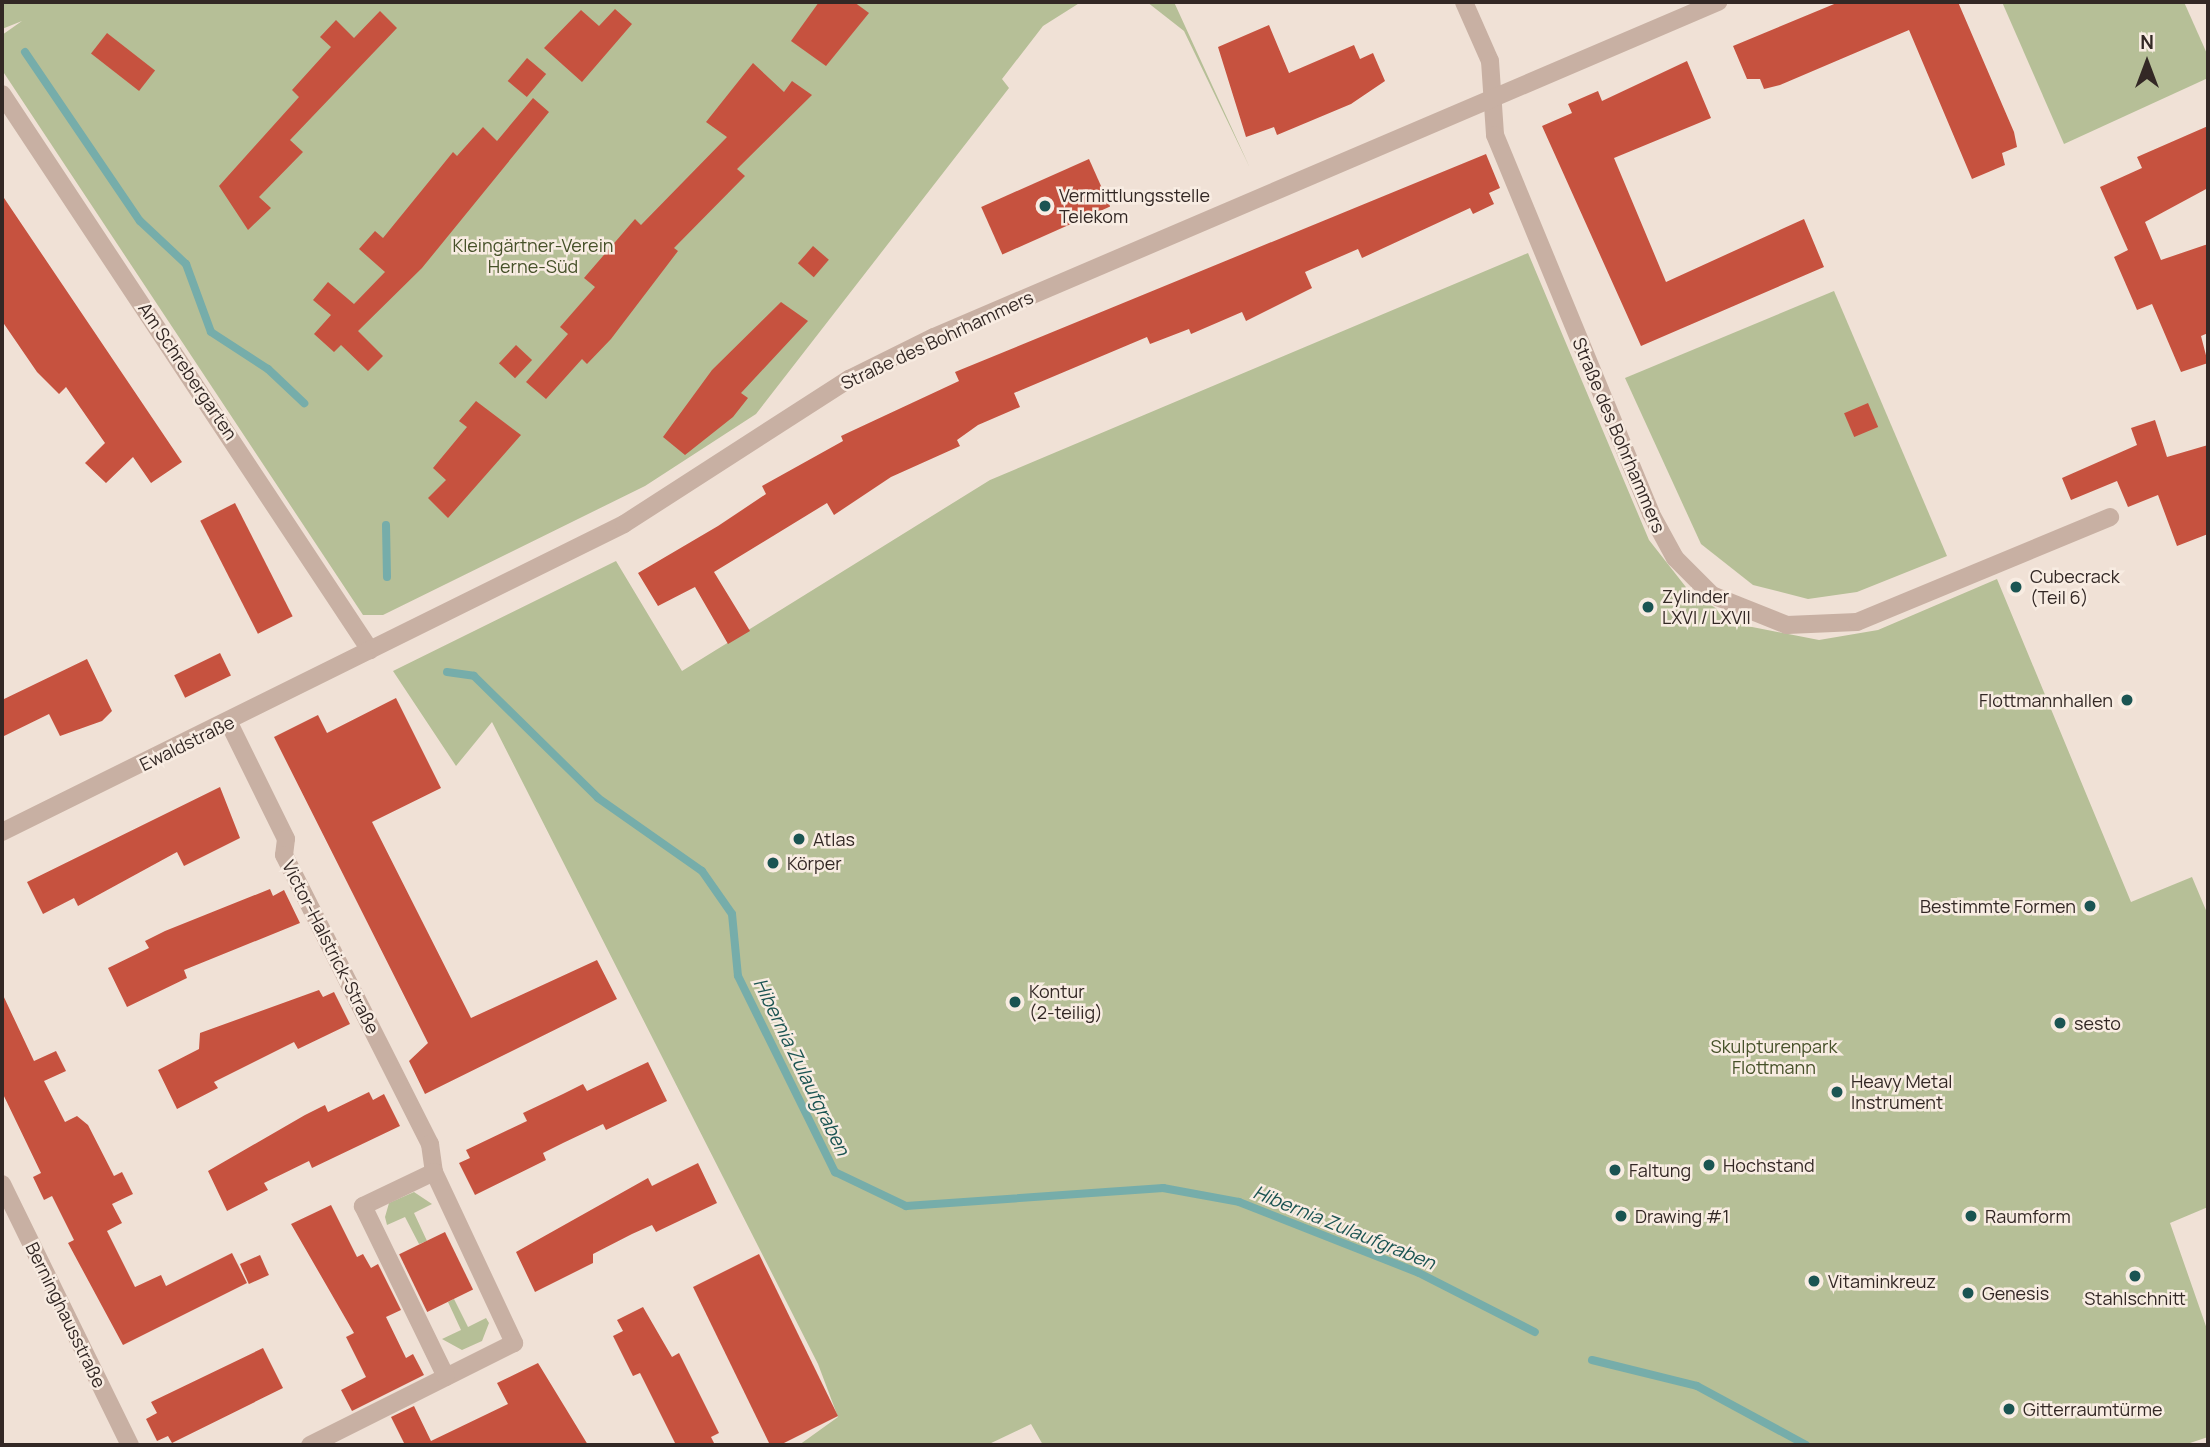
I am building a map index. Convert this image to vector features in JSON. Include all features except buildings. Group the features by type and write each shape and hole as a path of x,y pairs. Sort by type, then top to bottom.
{"street":[{"path":"1464,2 1490,61 1492,98"},
{"name":"Straße des Bohrhammers","path":"370,650 624,524 861,373 1718,2"},
{"name":"Am Schrebergarten","path":"2,94 370,650"},
{"name":"Straße des Bohrhammers","path":"1492,98 1495,135 1651,514 1675,558 1712,595 1787,625 1857,622 2110,517"},
{"name":"Ewaldstraße","path":"2,832 229,723 370,650"},
{"name":"Victor-Halstrick-Straße","path":"229,723 286,839 284,855 430,1144 434,1172 514,1343 310,1445"},
{"path":"434,1172 363,1206 446,1377"},
{"name":"Berninghausstraße","path":"2,1184 130,1445"}],"green space":[{"name":"Kleingärtner-Verein Herne-Süd","path":"2,2 1081,2 1043,26 1002,79 1009,88 756,414 645,486 383,615 363,615 2,70 2,35 22,21 2,29"},
{"path":"1147,2 1174,2 1250,168 1184,31"},
{"path":"2002,2 2184,2 2208,56 2208,78 2064,144"},
{"name":"Skulpturenpark Flottmann","path":"1528,253 1649,540 1689,591 1742,625 1819,640 1878,630 1997,579 2131,902 2192,877 2208,915 2208,1207 2170,1223 2208,1332 2208,1437 2184,1445 1043,1445 1031,1424 987,1445 799,1445 838,1417 818,1364 492,722 456,766 393,671 616,561 682,671 990,480"},
{"path":"1834,291 1947,556 1857,592 1808,599 1753,585 1701,544 1625,378"},
{"path":"414,1192 432,1204 414,1213 427,1241 419,1244 405,1217 387,1225 385,1217 389,1203"},
{"path":"454,1299 468,1327 486,1318 489,1323 482,1341 462,1350 442,1339 461,1330 448,1302"}],"waterway":[{"name":"Hibernia Zulaufgraben","path":"25,52 140,221 186,264 211,332 268,369 304,403"},
{"name":"Hibernia Zulaufgraben","path":"386,525 387,577"},
{"name":"Hibernia Zulaufgraben","path":"447,672 474,676 598,798 702,871 732,914 738,976 835,1172 906,1206 1163,1188 1239,1202 1419,1273 1535,1332"},
{"name":"Hibernia Zulaufgraben","path":"1592,1360 1697,1386 1806,1445"}],"place":[{"name":"Vermittlungsstelle Telekom","path":"1045,206"},
{"name":"Cubecrack (Teil 6)","path":"2016,587"},
{"name":"Zylinder LXVI / LXVII","path":"1648,607"},
{"name":"Flottmannhallen","path":"2127,700"},
{"name":"Atlas","path":"799,839"},
{"name":"Körper","path":"773,863"},
{"name":"Bestimmte Formen","path":"2090,906"},
{"name":"Kontur (2-teilig)","path":"1015,1002"},
{"name":"sesto","path":"2060,1023"},
{"name":"Heavy Metal Instrument","path":"1837,1092"},
{"name":"Hochstand","path":"1709,1165"},
{"name":"Faltung","path":"1615,1170"},
{"name":"Drawing #1","path":"1621,1216"},
{"name":"Raumform","path":"1971,1216"},
{"name":"Stahlschnitt","path":"2135,1276"},
{"name":"Vitaminkreuz","path":"1814,1281"},
{"name":"Genesis","path":"1968,1293"},
{"name":"Gitterraumtürme","path":"2009,1409"}]}
